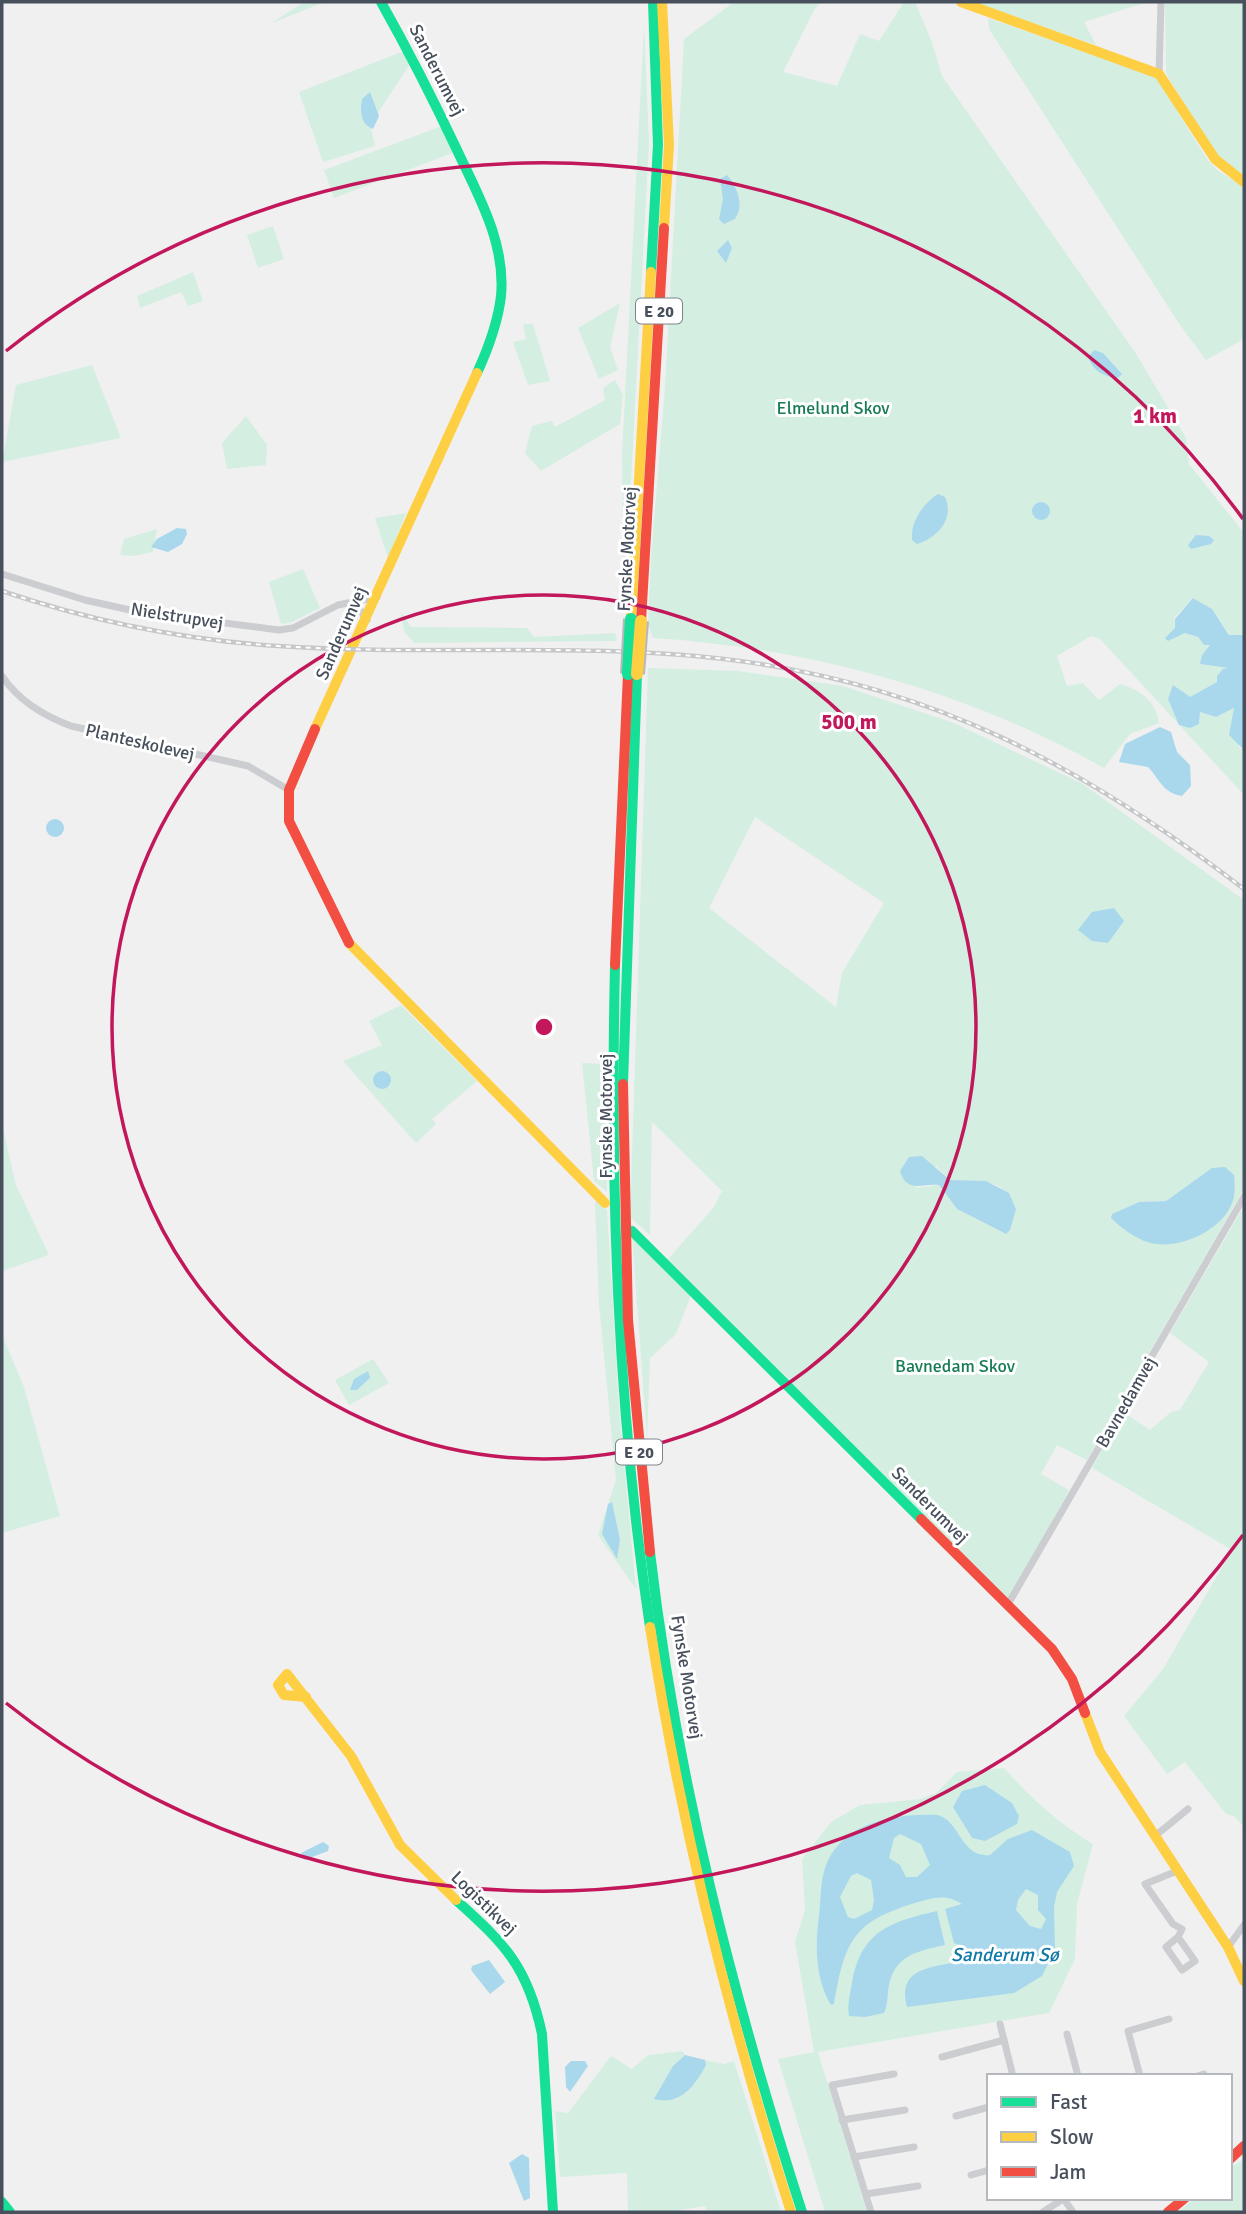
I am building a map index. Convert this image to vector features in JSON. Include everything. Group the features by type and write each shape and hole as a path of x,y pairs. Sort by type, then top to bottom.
{"main road":[{"name":"Sanderumvej","path":"381,2 419,69 487,214 499,252 500,309 489,346 289,790 289,821 351,946 605,1203"},
{"name":"Fynske Motorvej","path":"636,620 658,145 653,2"},
{"name":"Fynske Motorvej","path":"662,2 668,145 632,674 614,996 614,1193 620,1335 634,1497 660,1686 696,1871 746,2065 791,2212"},
{"path":"961,2 1160,74 1170,86 1209,154 1217,164 1244,182"},
{"name":"Fynske Motorvej","path":"632,674 623,990 623,1192 629,1335 643,1496 672,1697 706,1869 755,2064 802,2212"},
{"name":"Sanderumvej","path":"632,1231 1064,1664 1100,1752 1228,1947 1244,1981"},
{"name":"Logistikvej","path":"306,1697 351,1756 400,1845 415,1863 500,1940 529,1986 542,2034 553,2212"},
{"path":"1168,2212 1183,2200"},
{"path":"2,2202 10,2212"}],"street":[{"path":"1160,74 1161,2"},
{"name":"Nielstrupvej","path":"2,574 86,600 139,612 279,630 293,628 338,605 377,597"},
{"path":"350,603 358,607 367,620"},
{"name":"Planteskolevej","path":"2,676 22,699 52,719 71,726 248,766 289,790"},
{"name":"Bavnedamvej","path":"1006,1607 1244,1197"},
{"path":"1155,1836 1188,1809"},
{"path":"1177,1871 1145,1884 1173,1924 1180,1925 1182,1933 1166,1947 1182,1970 1195,1961 1178,1937"},
{"path":"1228,1947 1244,1925"},
{"path":"1139,2074 1128,2031 1169,2019"},
{"path":"1000,2024 1012,2074"},
{"path":"1067,2034 1077,2074"},
{"path":"942,2057 1004,2040"},
{"path":"871,2212 832,2085 894,2074"},
{"path":"956,2116 987,2108"},
{"path":"842,2120 905,2110"},
{"path":"854,2157 914,2147"},
{"path":"971,2175 987,2171"},
{"path":"866,2194 918,2186"},
{"path":"1043,2212 1060,2200"}],"green space":[{"path":"304,2 324,2 270,24"},
{"name":"Elmelund Skov","path":"734,2 821,2 814,10 783,72 837,86 860,34 879,41 904,2 915,2 932,42 942,76 1137,355 1186,438 1189,464 1244,533 1244,635 1230,635 1212,609 1193,598 1174,618 1176,628 1168,641 1185,633 1198,637 1204,645 1210,646 1200,664 1228,668 1217,682 1194,695 1199,724 1200,712 1216,717 1234,708 1239,747 1244,750 1244,795 1100,639 1091,636 1057,656 1067,686 1083,683 1099,700 1120,684 1128,686 1151,703 1159,723 1130,734 1104,768 998,717 886,678 829,663 770,652 653,638 648,625 651,557 665,388 684,39"},
{"path":"980,2 1148,2 1084,22 1096,45 980,5"},
{"path":"1165,2 1244,2 1244,177 1226,167 1214,155 1166,73"},
{"path":"988,18 1156,77 1207,159 1217,170 1244,187 1244,339 1206,360 1182,328 989,29"},
{"path":"644,26 649,143 624,614 622,454"},
{"path":"404,51 410,64 370,125 375,146 323,162 299,92"},
{"path":"442,126 455,152 334,198 324,170"},
{"path":"273,226 284,259 258,268 247,235"},
{"path":"193,272 203,301 188,306 181,292 140,308 137,296"},
{"path":"620,303 610,347 618,370 599,379 578,328"},
{"path":"523,324 533,324 550,381 528,385 513,342 526,339"},
{"path":"92,365 121,438 2,462 16,385"},
{"path":"615,380 623,395 620,424 541,471 525,453 532,426 552,421 555,427 605,400 603,388"},
{"path":"246,416 267,445 266,465 227,469 222,443"},
{"path":"406,513 388,558 375,518"},
{"path":"157,529 153,552 133,556 120,555 124,539"},
{"path":"303,569 320,608 292,622 281,624 269,582"},
{"path":"401,612 411,627 527,628 534,637 615,633 617,641 414,643 404,631"},
{"name":"Bavnedam Skov","path":"648,668 738,671 843,686 954,723 1083,784 1244,900 1244,1189 1087,1460 1057,1445 1041,1474 1069,1490 1017,1589 1005,1600 668,1259 714,1207 722,1191 652,1122 650,1235 630,1217","holes":["755,817 884,903 842,973 836,1007 709,908","936,1166 950,1180 996,1185 1010,1197 1016,1208 1005,1234 957,1209 939,1185 915,1188","1200,1177 1170,1243 1128,1231 1112,1218 1112,1214 1139,1202 1166,1201"]},
{"path":"401,1005 477,1081 432,1119 436,1124 416,1143 343,1061 382,1045 369,1021"},
{"path":"582,1063 604,1064 607,1192 594,1181"},
{"path":"2,1124 16,1185 49,1255 2,1271"},
{"path":"595,1201 607,1210 620,1422 636,1589 598,1535 616,1480 599,1304"},
{"path":"1244,1206 1244,1827 1234,1816 1226,1814 1185,1762 1167,1774 1124,1716 1163,1669 1232,1550 1092,1468 1123,1412 1150,1430 1171,1412 1180,1410 1209,1362 1170,1333"},
{"path":"632,1235 691,1295 676,1334 650,1358 647,1439"},
{"path":"2,1335 24,1387 60,1516 2,1533"},
{"path":"373,1359 389,1383 349,1405 335,1380"},
{"path":"1004,1768 1046,1809 1093,1844 1077,1904 1075,1959 1049,2013 818,2052 867,2212 825,2212 778,2059 814,2052 795,1942 805,1910 802,1859 831,1822 860,1805 920,1799 936,1793 957,1772"},
{"path":"683,2051 685,2055 675,2065 671,2075 675,2100 695,2084 706,2065 705,2060 724,2064 734,2061 781,2212 707,2212 705,2206 670,2212 628,2212 627,2173 560,2177 555,2111 568,2113 611,2056 632,2069 648,2055"},
{"path":"1244,2159 1244,2212 1178,2212 1193,2200 1232,2200 1232,2167"}],"water":[{"path":"370,92 379,116 373,129 363,120 361,112 362,99"},
{"path":"727,175 740,202 735,219 724,224 719,219 723,199 720,179"},
{"path":"728,240 732,248 726,263 717,251"},
{"path":"1094,350 1103,353 1122,374 1118,378 1096,370 1088,357"},
{"path":"938,494 945,497 948,513 946,520 931,537 917,544 912,540 915,520"},
{"path":"1041,502 1047,505 1050,511 1047,517 1041,520 1035,517 1032,511 1035,505"},
{"path":"177,528 186,529 187,534 182,544 168,552 151,547 157,539"},
{"path":"1196,535 1209,536 1214,540 1211,544 1191,549 1188,545"},
{"path":"1193,598 1212,609 1229,635 1244,635 1244,750 1229,735 1234,708 1216,717 1200,712 1199,724 1190,728 1179,725 1168,699 1173,685 1190,697 1217,682 1217,676 1223,669 1228,668 1200,664 1202,655 1210,645 1204,645 1198,637 1185,633 1168,641 1165,638 1175,628 1175,619"},
{"path":"1160,727 1171,732 1177,752 1190,765 1191,786 1182,796 1166,789 1148,767 1119,762 1125,744"},
{"path":"51,819 59,819 64,828 62,835 51,837 46,832 46,824"},
{"path":"1114,908 1124,921 1108,943 1092,941 1078,930 1092,912"},
{"path":"382,1071 389,1073 389,1087 382,1089 375,1087 373,1080 375,1073"},
{"path":"922,1156 950,1180 986,1181 1009,1193 1016,1209 1010,1230 1006,1234 957,1209 939,1185 916,1186 907,1183 900,1171 909,1157"},
{"path":"1225,1167 1234,1175 1231,1207 1213,1227 1192,1238 1169,1244 1147,1242 1128,1232 1111,1218 1112,1214 1139,1202 1166,1201 1212,1168"},
{"path":"368,1371 370,1378 357,1390 350,1390 354,1379"},
{"path":"612,1502 620,1540 617,1559 602,1534 608,1504"},
{"path":"985,1785 1012,1803 1019,1816 1017,1824 985,1841 972,1838 953,1807 962,1791"},
{"name":"Sanderum Sø","path":"938,1815 945,1819 973,1851 980,1854 990,1855 1008,1839 1032,1830 1070,1852 1074,1866 1057,1892 1054,1907 1055,1949 1042,1976 1014,1993 907,2007 905,1994 912,1976 929,1968 960,1961 964,1955 963,1947 954,1943 945,1909 962,1904 950,1898 927,1900 877,1918 855,1937 842,1965 834,2004 831,2005 819,1973 817,1950 821,1886 832,1852 856,1830 888,1819","holes":["900,1834 921,1844 930,1865 917,1877 906,1877 900,1865 889,1858 894,1838","857,1873 871,1880 874,1900 872,1910 854,1919 848,1917 840,1897 851,1876","1026,1889 1038,1895 1038,1910 1046,1919 1041,1929 1030,1926 1016,1910 1018,1900"]},
{"path":"323,1842 329,1846 328,1851 304,1860 301,1853"},
{"name":"Sanderum Sø","path":"937,1911 945,1945 917,1952 896,1967 889,1985 884,2013 865,2017 849,2016 849,1999 856,1965 870,1940 892,1925"},
{"path":"489,1960 505,1982 490,1994 471,1970 472,1966"},
{"path":"685,2055 705,2060 706,2065 697,2080 679,2097 672,2100 654,2099 673,2066"},
{"path":"571,2061 585,2061 588,2066 570,2092 566,2087 565,2067"},
{"path":"522,2154 529,2158 530,2198 524,2201 509,2163"}],"railway":[{"path":"2,591 138,628 243,643 334,649 613,651 724,659 799,671 869,688 936,710 1001,737 1124,805 1244,889"}],"traffic: fast":[{"path":"381,2 448,131 495,238 501,296 498,316 477,373"},
{"path":"651,272 658,145 653,2"},
{"path":"628,674 631,619"},
{"path":"623,1084 637,674"},
{"path":"615,965 614,1131 618,1297 630,1462 650,1627"},
{"path":"632,1231 921,1519"},
{"path":"650,1552 675,1720 710,1886 753,2050 802,2212"},
{"path":"456,1900 501,1944 522,1974 530,1991 542,2034 553,2212"},
{"path":"2,2202 10,2212"}],"traffic: slow":[{"path":"662,2 669,145 664,228"},
{"path":"961,2 1159,74 1215,159 1244,182"},
{"path":"631,619 651,272"},
{"path":"315,729 477,373"},
{"path":"637,674 641,621"},
{"path":"349,943 605,1203"},
{"path":"650,1627 676,1776 709,1922 747,2068 791,2212"},
{"path":"306,1697 284,1695 278,1685 287,1674 351,1756 400,1845 456,1900"},
{"path":"1085,1713 1100,1752 1228,1947 1244,1981"}],"traffic: jam":[{"path":"641,621 664,228"},
{"path":"615,965 628,674"},
{"path":"315,729 289,790 289,821 349,943"},
{"path":"623,1084 628,1320 650,1552"},
{"path":"921,1519 1052,1649 1072,1679 1085,1713"},
{"path":"1232,2157 1244,2146"},
{"path":"1168,2212 1183,2200"}]}
